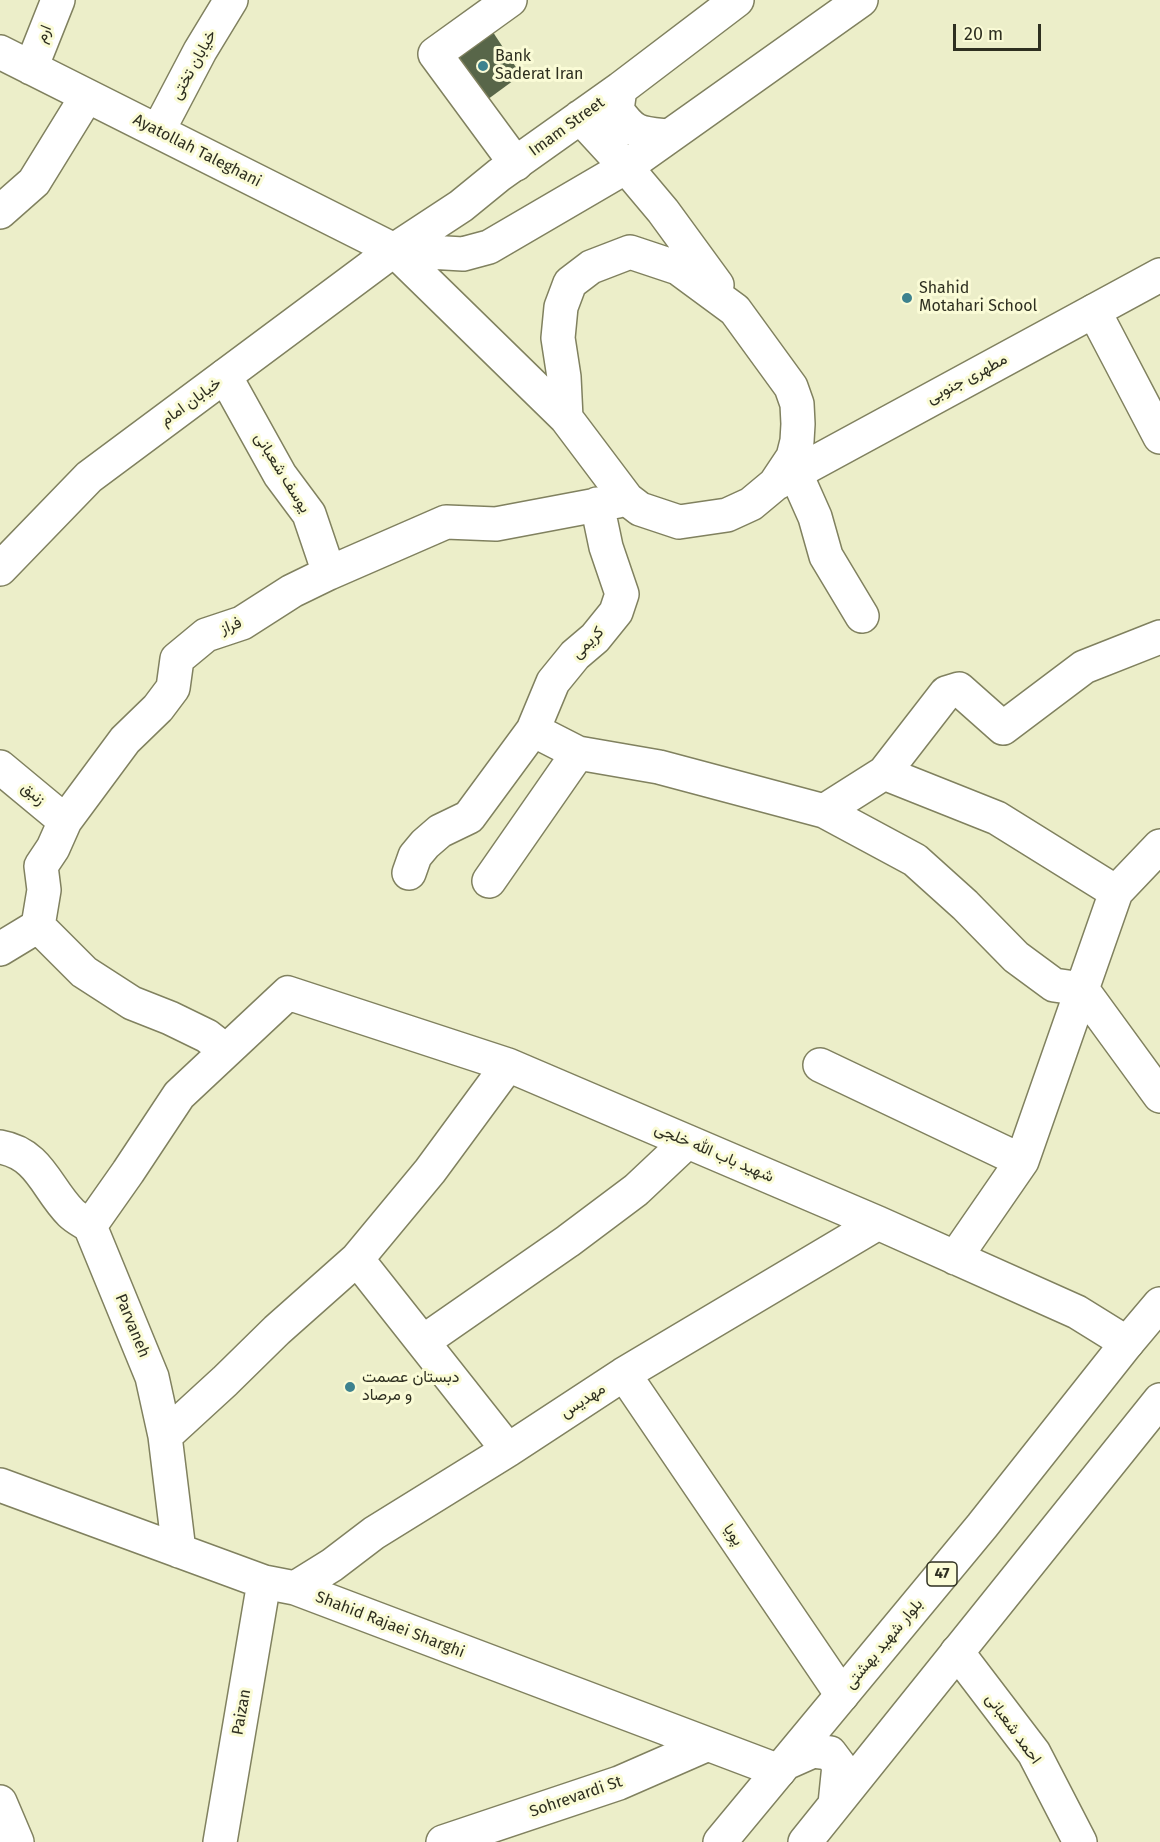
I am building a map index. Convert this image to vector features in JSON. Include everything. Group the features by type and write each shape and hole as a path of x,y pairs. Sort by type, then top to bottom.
{"street":[{"name":"ارم","path":"31,68 58,0"},
{"name":"خیابان تختی","path":"158,131 200,51 231,0"},
{"path":"510,0 435,54 516,164"},
{"name":"Imam Street","path":"394,250 462,206 738,0"},
{"path":"394,250 463,254 489,247 626,166 861,0"},
{"name":"Ayatollah Taleghani","path":"0,52 394,250"},
{"path":"620,89 617,110 628,126 642,134 667,136"},
{"path":"0,212 34,182 87,96"},
{"path":"394,250 566,418 612,502 640,508 679,522 727,515 751,504 785,478 793,457 797,441 797,404 791,387 663,211 626,166 580,117"},
{"name":"خیابان امام","path":"0,569 89,477 394,250"},
{"path":"566,418 564,376 558,338 561,308 570,283 591,267 630,252 678,268 735,310"},
{"name":"مطهری جنوبی","path":"785,478 1160,275"},
{"path":"1094,311 1160,437"},
{"name":"یوسف شعبانی","path":"225,376 280,475 309,514 329,573"},
{"path":"785,478 814,517 826,556 862,616"},
{"name":"فراز","path":"38,926 44,890 41,866 53,848 65,821 125,740 158,708 173,688 177,660 206,635 242,623 292,591 446,522 496,524 612,502"},
{"name":"کریمی","path":"410,873 415,856 425,844 440,831 469,817 533,730 553,682 574,655 595,638 616,612 622,594 606,548 612,502"},
{"path":"824,811 884,773 946,693 958,689 1003,728 1084,667 1160,637"},
{"path":"533,730 578,753 659,767 824,811 915,860 965,905 1016,957 1054,985 1082,989 1160,1096"},
{"path":"489,881 578,753"},
{"name":"زنبق","path":"0,767 65,821"},
{"path":"884,773 998,818 1116,892"},
{"path":"955,1258 1022,1161 1116,892 1160,846"},
{"path":"0,949 38,926 84,972 132,1003 207,1036 225,1050 179,1095 90,1226"},
{"name":"شهید باب الله خلجی","path":"225,1050 288,993 508,1065 878,1223 1077,1312 1127,1343"},
{"path":"165,1436 277,1330 357,1259 430,1171 508,1065"},
{"path":"820,1065 1022,1161"},
{"path":"424,1341 568,1242 636,1190 687,1142"},
{"name":"Parvaneh","path":"0,1147 14,1150 32,1162 71,1213 90,1226 152,1377 165,1436 179,1551"},
{"name":"مهدیس","path":"279,1585 332,1565 374,1533 508,1450 624,1374 878,1223"},
{"path":"357,1259 508,1450"},
{"name":"بلوار شهید بهشتی","path":"720,1842 982,1526 1160,1304"},
{"name":"پویا","path":"624,1374 842,1695"},
{"path":"805,1842 1160,1400"},
{"name":"Shahid Rajaei Sharghi","path":"0,1485 279,1585 706,1745 782,1767"},
{"name":"Paizan","path":"220,1842 279,1585"},
{"name":"احمد شعبانی","path":"957,1652 1034,1753 1080,1842"},
{"name":"Sohrevardi St","path":"443,1842 619,1783 706,1745"},
{"path":"782,1767 813,1751 830,1753 839,1765 835,1804"},
{"path":"0,1802 16,1842"}],"building":[{"name":"Bank Saderat Iran","path":"489,26 521,75 480,105 443,57"}],"place":[{"name":"Bank Saderat Iran","path":"483,66"},
{"name":"Shahid Motahari School","path":"907,298"},
{"name":"دبستان عصمت و مرصاد","path":"350,1387"}]}
